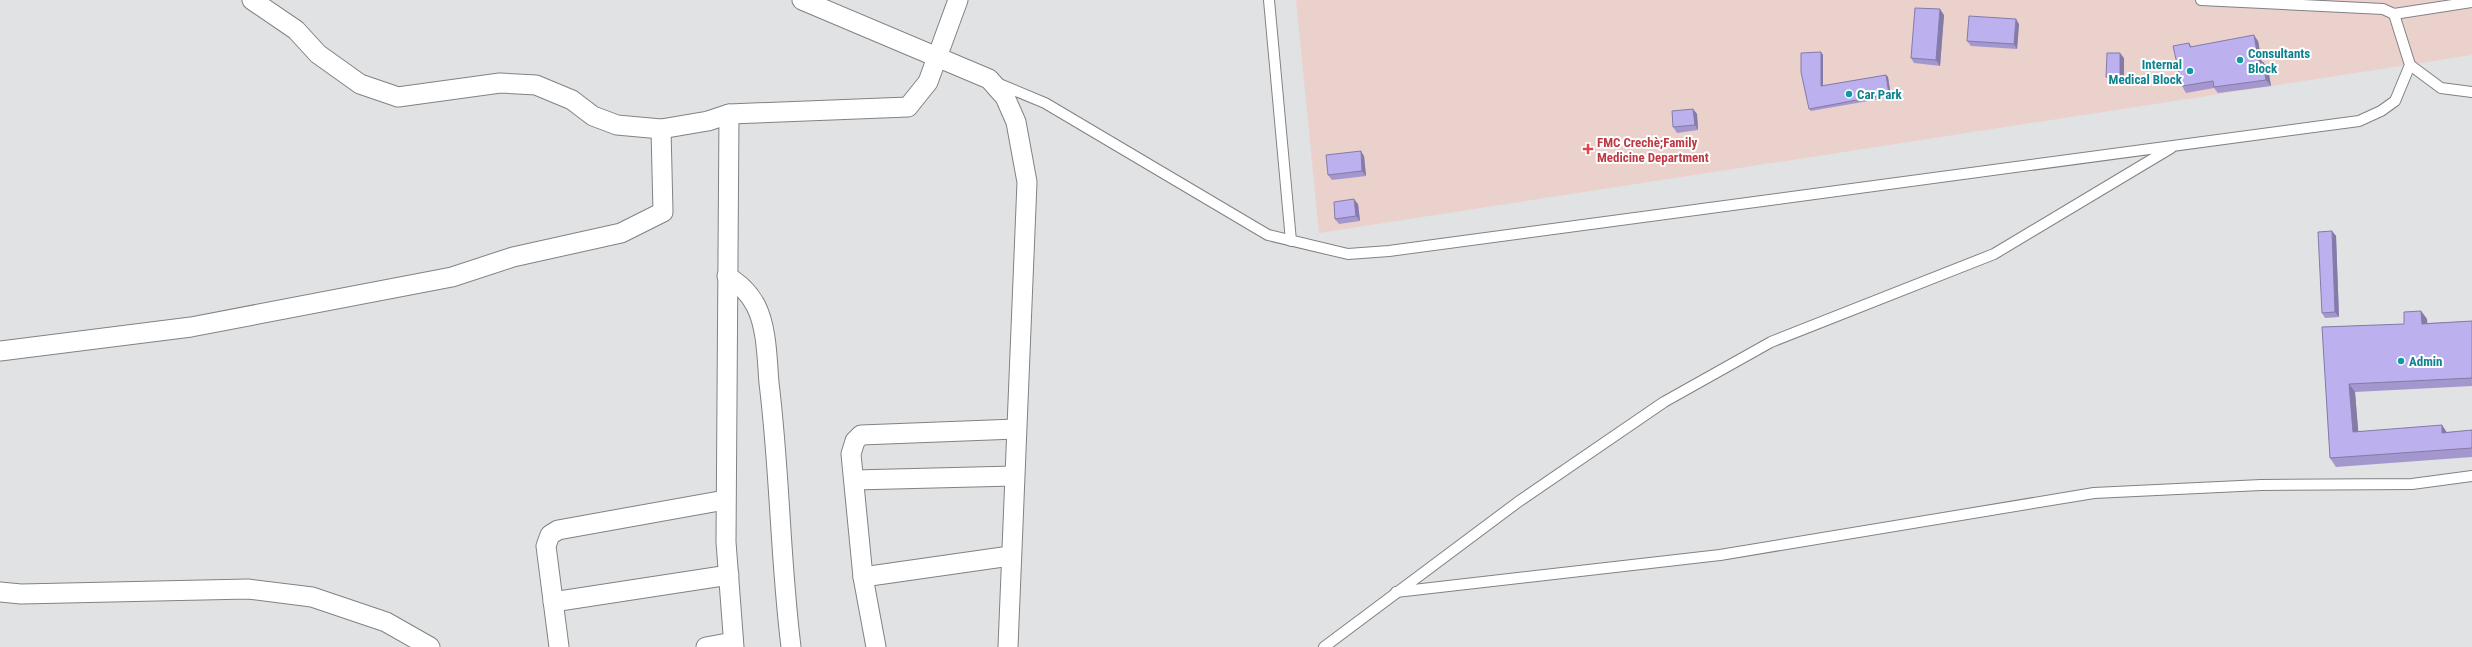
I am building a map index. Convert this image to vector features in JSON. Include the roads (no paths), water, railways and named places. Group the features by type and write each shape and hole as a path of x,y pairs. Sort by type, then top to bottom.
{"street":[{"path":"252,0 296,30 318,54 360,84 398,97 500,83 536,85 572,100 593,116 617,125 661,128 708,121 729,114 908,107 928,82 958,0"},
{"path":"802,0 989,79 1005,97 1016,122 1027,182 1010,556 1008,647"},
{"path":"706,647 734,644 726,542 725,500 729,114"},
{"path":"0,351 191,327 452,277 512,258 621,233 663,212 661,128"},
{"path":"727,276 745,289 756,306 764,336 772,407 783,572 791,647"},
{"path":"876,647 863,577 851,454 854,441 861,435 1016,429"},
{"path":"854,480 1014,476"},
{"path":"559,647 546,546 550,535 558,530 725,500"},
{"path":"863,577 1010,556"},
{"path":"553,602 729,575"},
{"path":"0,592 21,594 248,590 312,597 386,622 430,647"}],"lane":[{"path":"1270,0 1291,241"},
{"path":"2201,0 2383,9 2394,14 2472,2"},
{"path":"2394,14 2410,65 2442,88 2472,92"},
{"path":"989,79 1045,103 1268,235 1348,254 1389,251 2359,121 2381,112 2394,101 2410,65"},
{"path":"1324,647 1518,502 1664,402 1771,342 1994,254 2175,146"},
{"path":"1396,592 1720,555 2094,492 2261,485 2412,484 2472,476"}],"place":[{"name":"Consultants Block","path":"2240,60"},
{"name":"Internal Medical Block","path":"2190,71"},
{"name":"Car Park","path":"1849,94"},
{"name":"FMC Crechè;Family Medicine Department","path":"1588,149"},
{"name":"Admin","path":"2401,361"}]}
